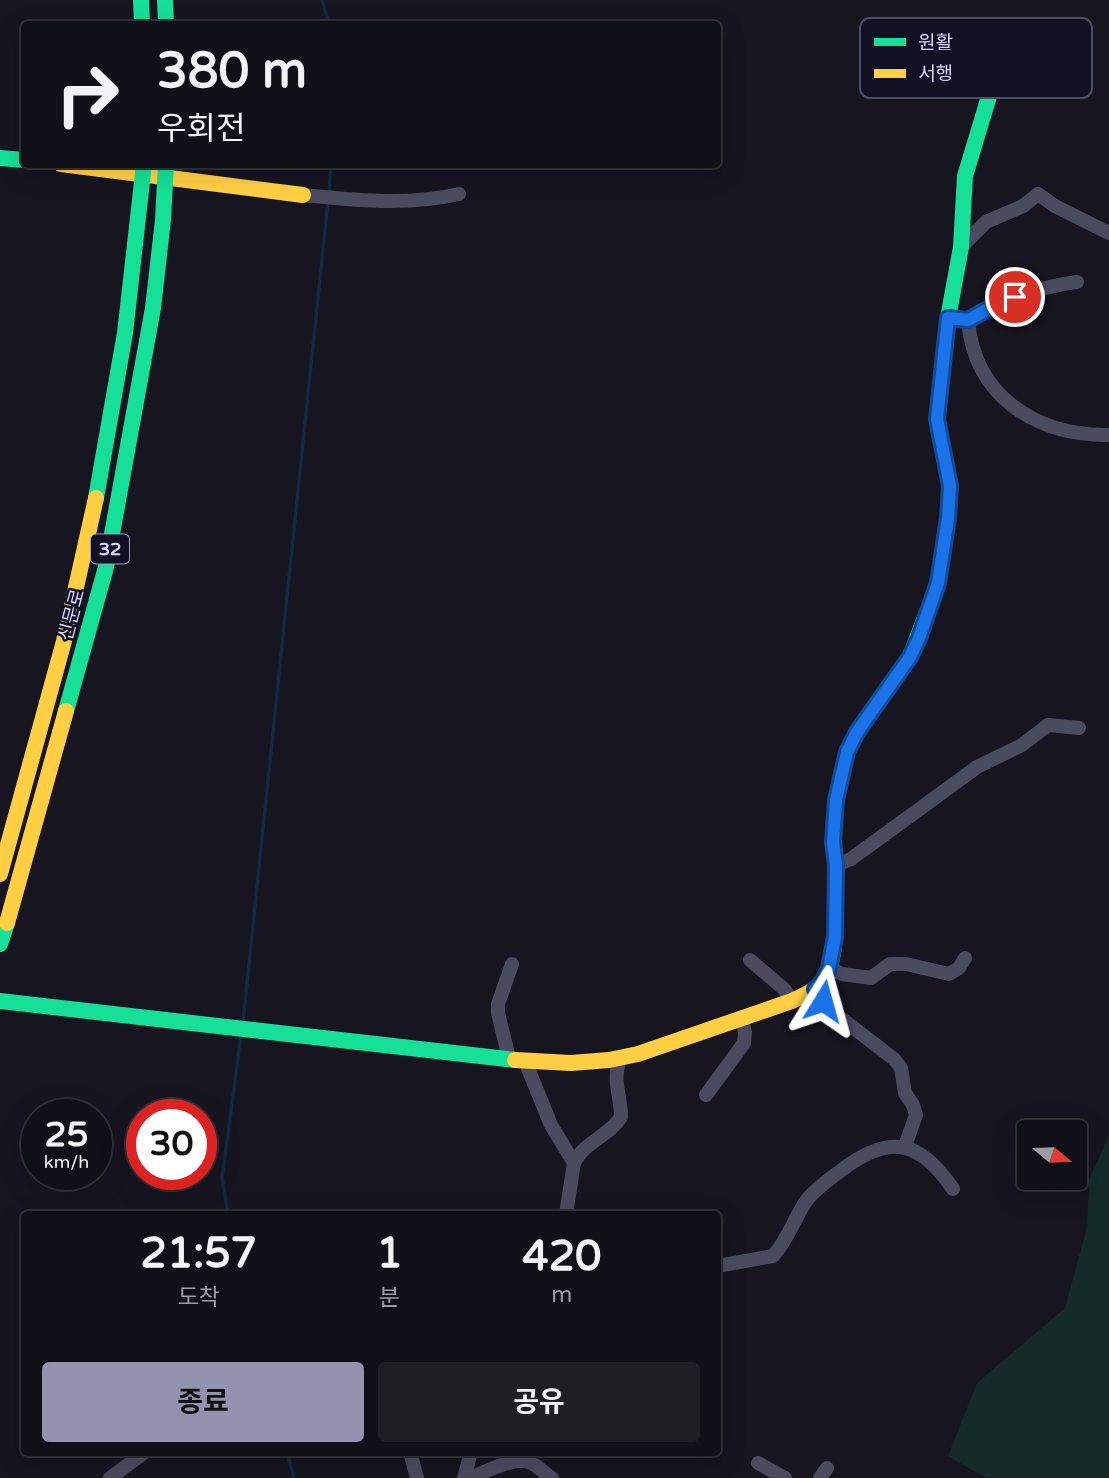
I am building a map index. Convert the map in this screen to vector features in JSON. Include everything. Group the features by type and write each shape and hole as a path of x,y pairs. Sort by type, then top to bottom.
{"street":[{"path":"141,0 142,21"},
{"path":"165,0 166,21"},
{"path":"0,1001 571,1063 621,1057 677,1042 792,1001 815,989 823,981 829,968 835,937 836,865 833,842 836,800 847,752 857,732 910,657 938,583 950,486 937,419 948,318 961,247 965,176 988,98"},
{"path":"0,158 21,160"},
{"path":"93,168 362,200 424,200 459,194"},
{"name":"신문로","path":"0,874 52,681 96,501 130,300 144,168"},
{"name":"신문로","path":"0,944 106,567 153,308 166,168"},
{"path":"961,247 986,222 1023,206 1038,194 1055,206 1109,233"},
{"path":"948,318 968,320 997,304 1033,290 1077,282"},
{"path":"968,320 969,340 976,362 1002,398 1017,411 1074,433 1109,435"},
{"path":"836,865 851,859 977,767 1022,745 1048,726 1079,729"},
{"path":"829,968 842,974 871,978 890,964 906,964 949,974 960,968 965,958"},
{"path":"750,960 784,989 792,1001"},
{"path":"512,964 498,1004 498,1013 517,1059 574,1163"},
{"path":"815,989 829,1009 894,1059 901,1068 905,1093 916,1115 905,1146"},
{"path":"706,1095 744,1043 742,1019"},
{"path":"566,1211 574,1163 586,1147 615,1126 621,1117 615,1079 616,1067 621,1057"},
{"path":"721,1265 773,1256 788,1237 808,1199 818,1187 867,1153 883,1147 905,1146 918,1151 942,1172 953,1189"},
{"path":"110,1478 140,1456"},
{"path":"411,1456 417,1478"},
{"path":"464,1478 470,1456"},
{"path":"470,1478 506,1464 525,1461 552,1478"},
{"path":"758,1463 785,1478"}],"green space":[{"path":"1109,1136 1109,1478 986,1478 948,1456 977,1383 1065,1308 1087,1227 1089,1179"}],"waterway":[{"path":"322,0 328,21"},
{"path":"329,193 331,168"},
{"path":"243,1022 328,201"},
{"path":"228,1211 222,1178 241,1036"},
{"path":"288,1456 294,1478"}],"traffic: fast":[{"path":"141,0 142,21"},
{"path":"165,0 166,21"},
{"path":"835,921 836,865 833,842 836,800 847,752 857,732 910,657 938,583 950,486 937,419 948,318 961,247 965,176 988,98"},
{"path":"0,158 21,160"},
{"path":"96,498 125,333 144,168"},
{"path":"66,711 106,567 153,308 166,168"},
{"path":"0,944 7,923"},
{"path":"0,1001 515,1060"}],"traffic: slow":[{"path":"92,168 303,195"},
{"path":"0,874 64,641 96,498"},
{"path":"7,923 66,711"},
{"path":"515,1060 571,1063 638,1054 792,1001 823,981 834,947 835,921"}],"route":[{"path":"823,1001 815,989 823,981 829,968 835,937 836,865 833,842 836,800 847,752 857,732 910,657 929,614 938,583 950,486 937,419 948,318 968,320 1015,297"}]}
